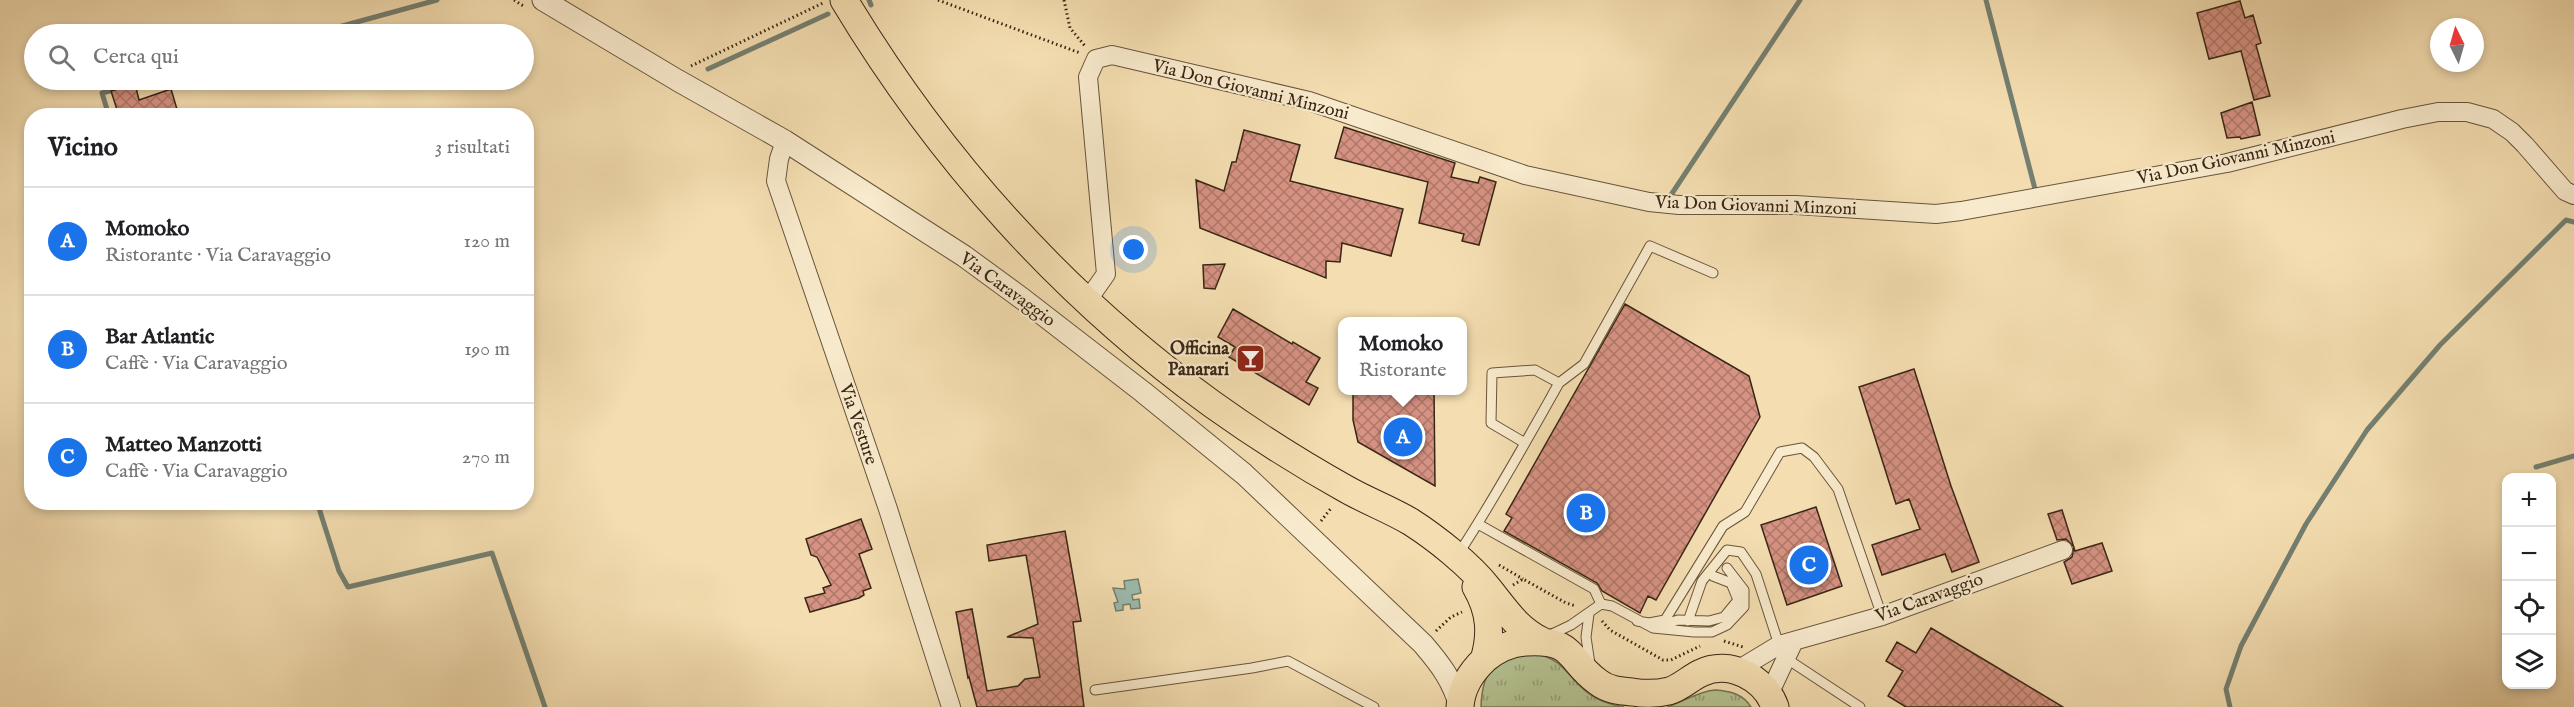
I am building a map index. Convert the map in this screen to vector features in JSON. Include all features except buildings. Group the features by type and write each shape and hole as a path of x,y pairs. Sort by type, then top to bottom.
{"main road":[{"name":"Via Caravaggio","path":"835,1 862,31 913,107 970,179 1020,235 1087,301 1213,404 1346,489 1411,522 1458,559 1487,586 1515,623 1542,641"},
{"name":"Via Caravaggio","path":"1458,559 1482,598 1489,618 1489,635 1482,662"},
{"name":"Via Caravaggio","path":"1460,707 1464,686 1482,662 1501,648 1519,643 1542,641 1553,643 1574,655 1601,684 1612,690 1652,693 1672,690 1702,672 1718,668 1729,669"},
{"path":"1729,669 1746,673 1773,702"}],"street":[{"name":"Via Caravaggio","path":"538,6 785,141 964,256 1024,300 1244,474 1310,535 1424,644 1449,675 1460,707"},
{"name":"Via Don Giovanni Minzoni","path":"1096,59 1113,55 1309,101 1525,175 1649,202 1679,205 1796,205 1936,214 1961,212 2227,163 2402,119 2448,112 2467,112 2493,119 2512,132 2565,190 2574,195"},
{"path":"1087,301 1106,274 1088,77 1096,59"},
{"name":"Via Vesture","path":"785,141 779,159 776,181 888,509 951,707"},
{"name":"Via Caravaggio","path":"1729,669 1741,668 1784,648 1882,616 2063,550"},
{"name":"Via Caravaggio","path":"1424,644 1459,663 1482,662"},
{"path":"1773,702 1772,688 1784,648"}],"lane":[{"path":"1458,559 1559,383 1584,364 1650,246 1713,273"},
{"path":"1525,443 1491,423 1492,373 1535,370 1559,383"},
{"path":"1636,621 1649,623 1665,620 1723,526 1745,512 1780,452 1802,447 1814,457 1838,489 1882,616"},
{"path":"1478,524 1594,590 1601,604"},
{"path":"1688,621 1702,581 1711,568 1727,550 1741,552 1756,574 1784,648 1860,707"},
{"path":"1601,604 1612,606 1636,621 1653,628 1712,632 1727,625 1744,607 1744,590 1727,568"},
{"path":"1653,628 1678,620 1709,621 1724,617 1738,600 1731,583 1713,576"},
{"path":"1542,641 1589,614 1601,604"},
{"path":"1589,614 1586,638 1588,657 1596,678 1601,684"},
{"path":"1095,690 1287,661 1374,707"}],"path":[{"path":"514,0 538,6"},
{"path":"938,0 1096,59"},
{"path":"1064,0 1070,28 1096,59"},
{"path":"689,67 835,1"},
{"path":"1310,535 1346,489"},
{"path":"1493,561 1523,579"}],"green space":[{"path":"1536,654 1553,660 1592,696 1624,707 1481,707 1485,682 1495,666 1512,658"},
{"path":"1715,690 1736,694 1751,707 1667,707 1703,692"}],"shaded area":[{"path":"1138,579 1141,593 1132,595 1133,600 1139,599 1140,608 1131,609 1130,604 1123,605 1123,610 1116,611 1114,603 1118,602 1113,588 1125,589 1124,581"}],"waterway":[{"path":"349,24 437,0"},
{"path":"869,0 871,5"},
{"path":"1667,201 1800,0"},
{"path":"1986,0 2035,189"},
{"path":"708,69 828,14"},
{"path":"107,108 102,93 113,90"},
{"path":"2230,707 2226,689 2241,646 2306,524 2367,430 2440,345 2566,220 2574,222"},
{"path":"2536,467 2574,456"},
{"path":"320,510 339,571 348,587 492,553 545,707"}],"place":[{"name":"Officina Panarari","path":"1250,358"},
{"name":"Momoko","path":"1403,437"},
{"name":"Bar Atlantic","path":"1586,513"},
{"name":"Matteo Manzotti","path":"1809,565"}]}
